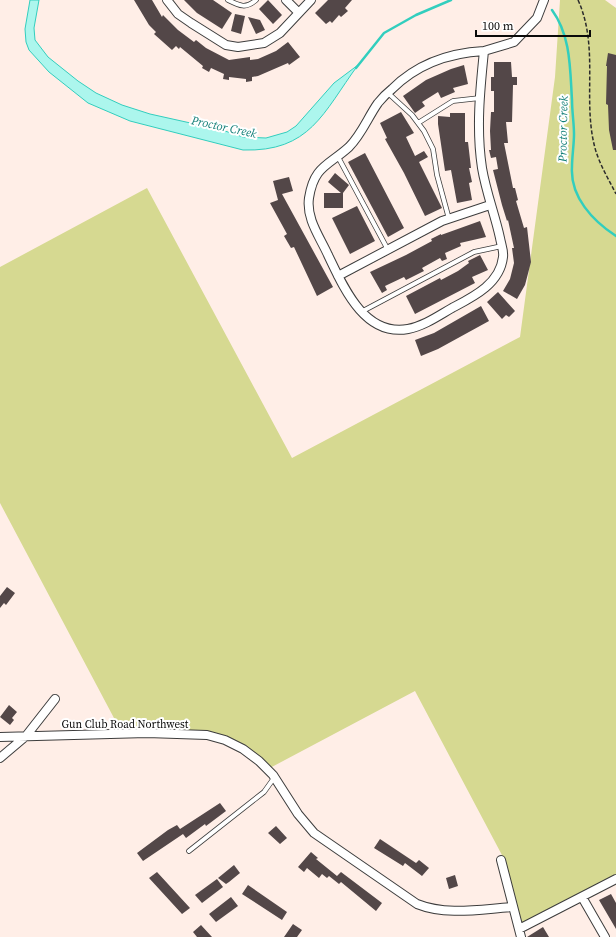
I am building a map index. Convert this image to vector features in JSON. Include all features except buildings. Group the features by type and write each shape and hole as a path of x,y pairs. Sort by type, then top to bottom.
{"street":[{"path":"167,0 178,14 190,22 226,45 238,47 264,43 280,34 298,12 311,0"},
{"path":"286,0 298,12"},
{"path":"484,51 480,98 482,168 490,205 504,256 499,273 487,287 421,326 406,330 388,328 369,319 361,312 338,276 310,215 309,201 313,179 326,163 349,146 367,123 379,102 409,74 427,64 464,52 484,51 514,42 537,18 544,0"},
{"path":"338,276 449,219 490,205"},
{"path":"0,758 26,736 55,699"},
{"name":"Gun Club Road Northwest","path":"0,737 147,733 207,736 225,740 243,749 259,761 274,778 298,814 314,833 417,904 430,909 444,911 513,906"},
{"path":"501,860 520,933 616,879"},
{"path":"582,897 605,937"}],"lane":[{"path":"228,0 240,7 249,6 256,0"},
{"path":"388,93 418,123 433,149 437,176 449,219"},
{"path":"418,123 453,101 480,98"},
{"path":"337,155 388,250"},
{"path":"361,312 474,252 502,246"},
{"path":"189,851 264,792 274,778"}],"path":[{"path":"578,0 583,11 588,35 590,115 594,145 616,194"}],"green space":[{"path":"560,0 605,0 616,8 616,881 520,930 503,857 415,691 268,769 223,740 123,735 0,503 0,267 147,188 292,458 520,337 555,77"}],"water":[{"path":"30,0 39,0 34,28 35,40 48,57 96,93 122,105 150,114 222,130 243,137 266,138 287,132 296,126 334,83 358,65 324,114 300,137 284,144 266,149 243,150 130,121 88,103 49,72 29,50 26,42 25,29"}],"waterway":[{"name":"Proctor Creek","path":"356,68 384,33 416,15 451,0"},
{"name":"Proctor Creek","path":"552,10 563,31 571,77 574,130 572,178 579,198 591,215 616,236"}]}
